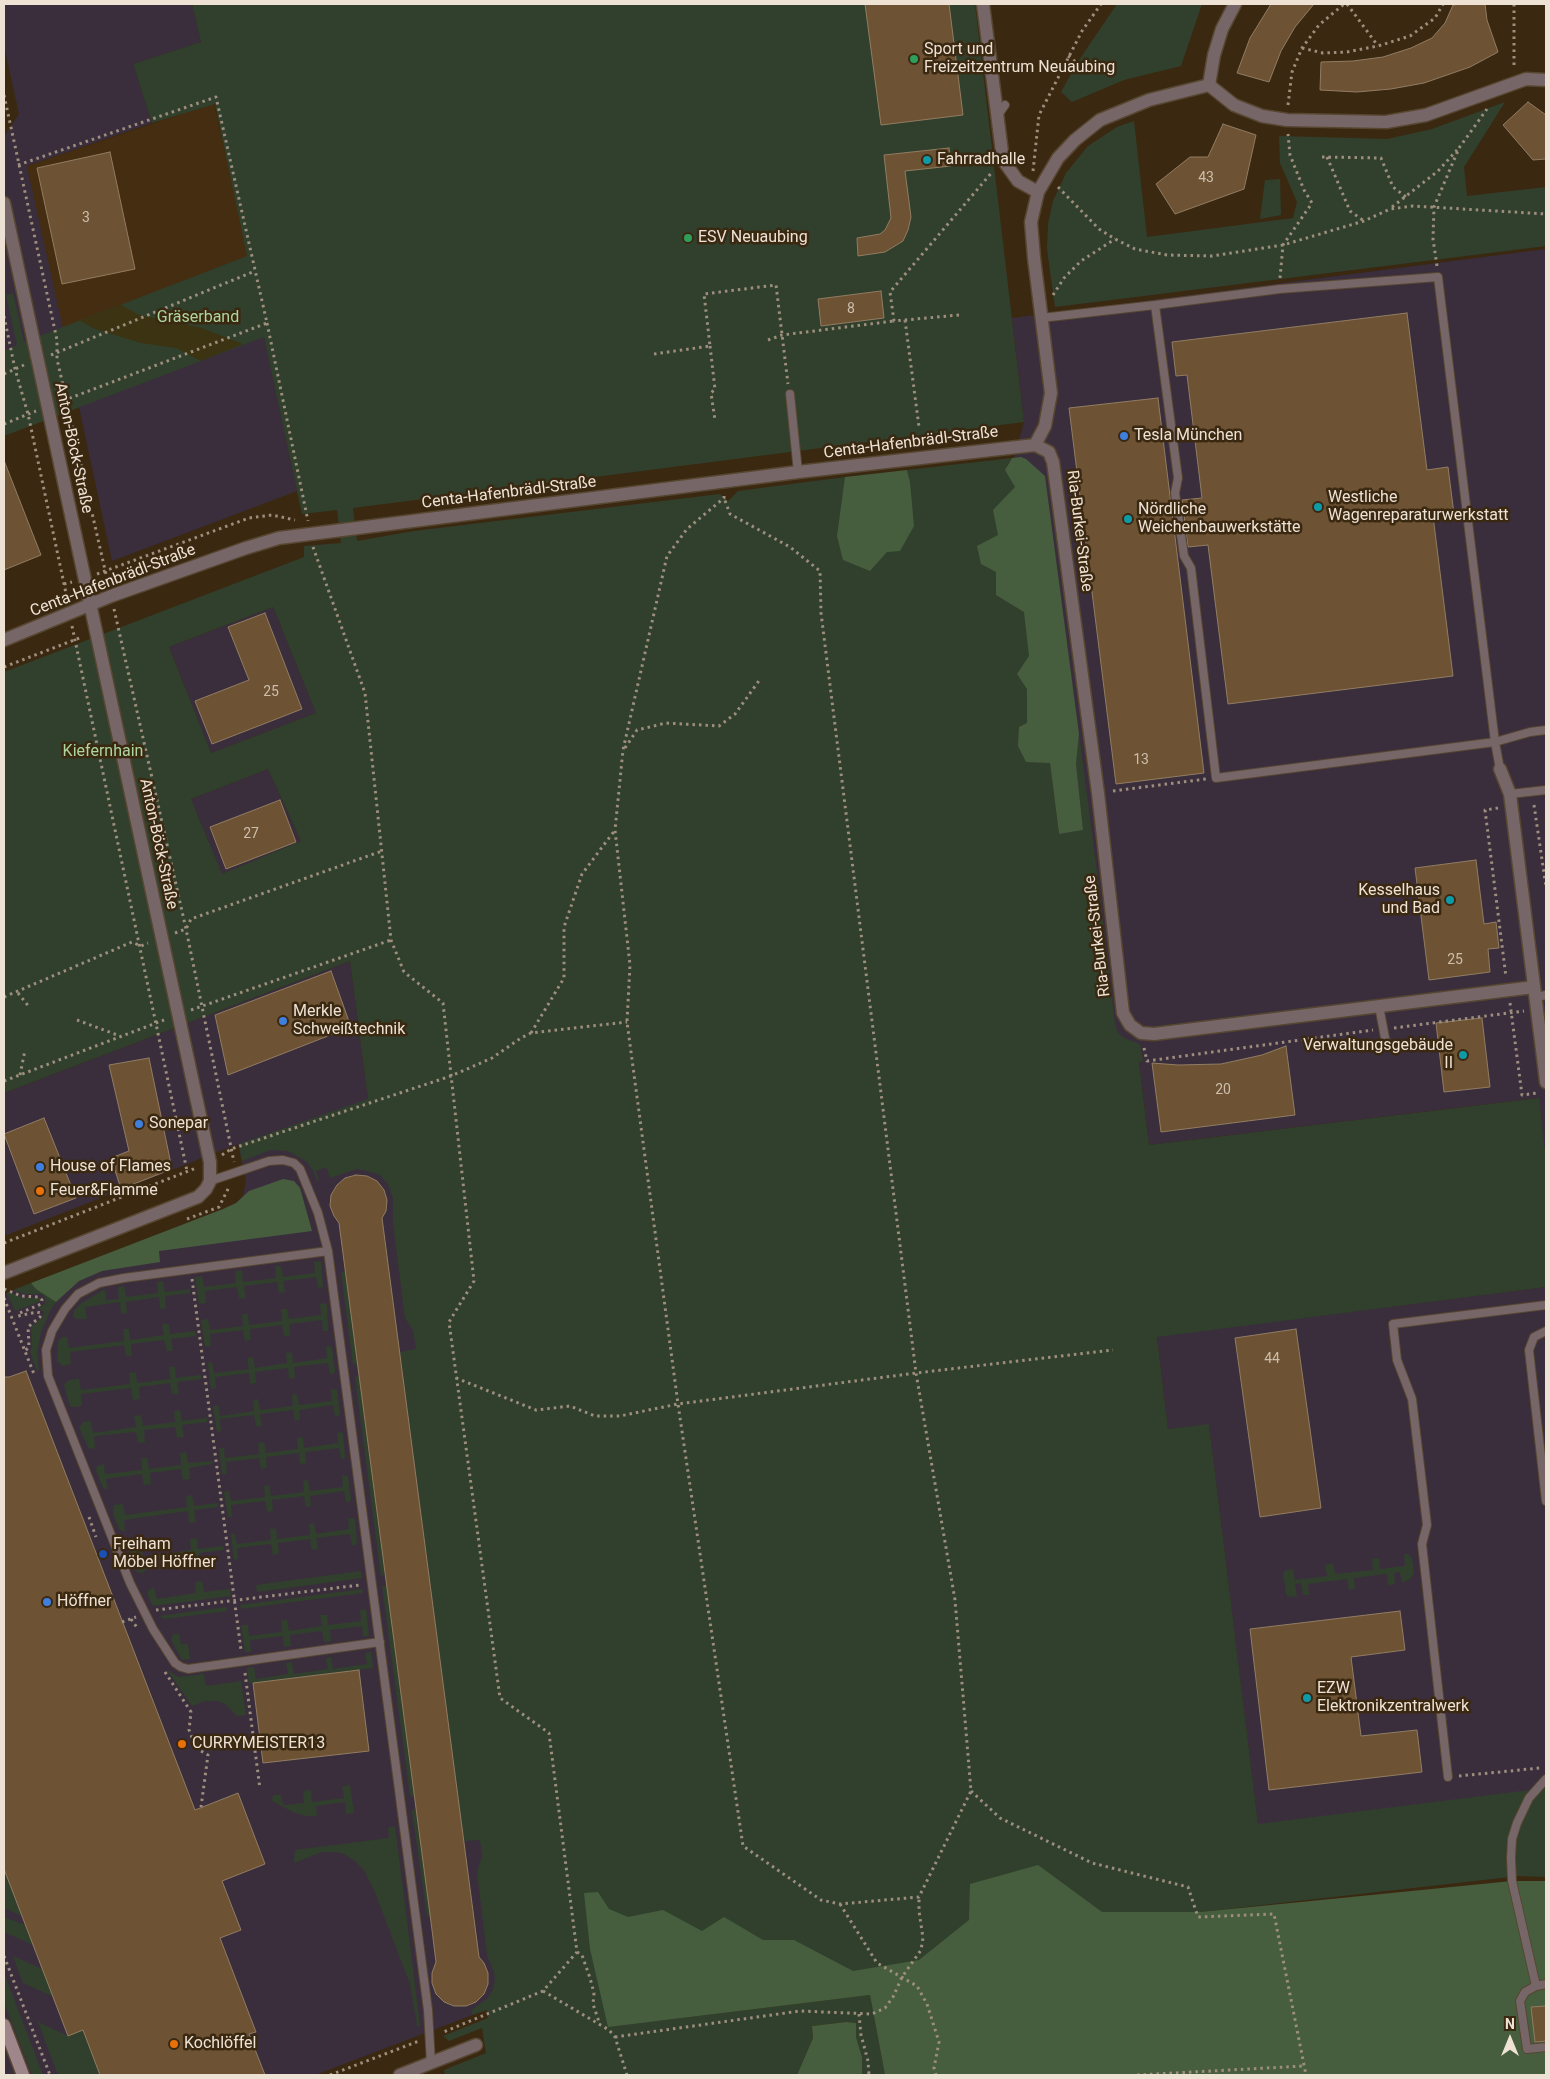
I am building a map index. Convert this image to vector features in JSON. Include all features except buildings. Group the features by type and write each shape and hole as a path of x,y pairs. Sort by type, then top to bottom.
{"main road":[{"path":"4,2025 23,2075"}],"street":[{"path":"983,4 990,22 1001,110 1003,160 1018,181 1036,190"},
{"path":"1209,85 1214,55 1222,30 1236,4"},
{"path":"1209,85 1234,105 1262,116 1287,120 1386,122 1426,114 1526,79 1546,80"},
{"path":"1035,445 1045,426 1051,394 1031,222 1036,190 1058,158 1075,140 1100,120 1149,100 1209,85"},
{"name":"Anton-Böck-Straße","path":"4,203 209,1156 210,1181"},
{"name":"Centa-Hafenbrädl-Straße","path":"4,640 111,596 246,548 280,538 798,472 1035,445"},
{"name":"Ria-Burkei-Straße","path":"1035,445 1049,452 1054,462 1098,793 1123,1013 1130,1025 1141,1032"},
{"path":"1500,770 1510,800 1538,997 1546,1082"},
{"path":"1141,1032 1154,1034 1508,990 1538,997"},
{"path":"4,1273 198,1197 206,1189 210,1181"},
{"path":"400,2075 432,2064 476,2045"}],"lane":[{"path":"1041,318 1280,289 1438,277 1500,770"},
{"path":"1155,305 1178,478 1175,494 1184,556 1191,568 1216,778 1495,742 1530,732 1546,730"},
{"path":"790,394 798,472"},
{"path":"1510,800 1546,790"},
{"path":"1379,1006 1386,1043"},
{"path":"210,1181 269,1161 283,1160 294,1163 300,1169 318,1213 328,1250 380,1642 432,2064"},
{"path":"328,1250 99,1283 78,1294 65,1309 52,1331 46,1350 48,1376 127,1576 145,1613 175,1663 181,1668 188,1669 380,1642"},
{"path":"1448,1777 1422,1544 1428,1525 1412,1399 1396,1360 1393,1324 1546,1305"},
{"path":"1546,1331 1534,1337 1529,1350 1546,1501"},
{"path":"1536,1986 1512,1880 1511,1858 1512,1839 1517,1823 1529,1798 1546,1779"},
{"path":"1546,1984 1536,1986 1525,1992 1520,2001 1526,2049 1546,2047"}],"path":[{"path":"1036,190 1034,153 1040,115 1068,56 1082,31 1101,4"},
{"path":"1280,289 1283,245 1312,203 1304,190 1290,155 1287,120 1288,91 1292,72 1302,48 1319,25 1345,4 1378,46"},
{"path":"1302,48 1323,53 1347,52 1378,46 1410,36 1434,18 1443,4"},
{"path":"1046,178 1064,192 1099,229 1114,239 1135,249 1166,255 1212,256 1283,245 1364,221 1390,209 1438,171 1459,148 1509,84 1514,4"},
{"path":"1068,56 1077,63"},
{"path":"4,95 56,334 57,352 66,400 186,929 200,1007 231,1149 451,1076 492,1058 520,1038 531,1033 627,1022"},
{"path":"18,164 216,97 267,323 308,518 296,520 272,515 249,518 105,572"},
{"path":"1438,277 1433,239 1434,207 1459,148"},
{"path":"1322,157 1381,158 1393,187 1406,197"},
{"path":"1327,157 1350,211 1364,221"},
{"path":"894,321 890,292 1003,160"},
{"path":"1390,209 1413,206 1546,214"},
{"path":"1053,296 1064,278 1081,261 1114,239"},
{"path":"4,374 255,271"},
{"path":"715,420 711,393 715,389 704,294 776,285 790,394"},
{"path":"768,340 782,335 959,315"},
{"path":"4,316 15,369 28,414 187,1171 4,1243"},
{"path":"905,320 919,427"},
{"path":"4,424 267,323"},
{"path":"654,354 710,346"},
{"path":"615,2037 800,2010 872,2014 886,2008 902,1977 921,1950 924,1938 918,1910 919,1897 971,1791 955,1600 916,1373 821,613 820,571 790,547 730,514 724,498 723,483"},
{"path":"724,498 687,529 667,556 623,750 615,830 630,965 627,1022 678,1404 744,1846 821,1900 840,1904 919,1897"},
{"path":"311,534 313,546 365,693 391,940 404,972 443,1003 474,1281 449,1322 500,1698 549,1733 577,1952 543,1991 330,2075"},
{"path":"4,667 118,623"},
{"path":"623,750 637,730 666,723 719,726 735,714 761,678"},
{"path":"1098,793 1216,778"},
{"path":"1546,887 1535,804 1510,800 1485,810 1522,1095 1546,1092"},
{"path":"531,1033 564,978 564,928 582,874 615,830"},
{"path":"4,997 132,942 141,946 186,929 191,919 382,851"},
{"path":"4,1081 157,1022 391,940"},
{"path":"18,992 30,1008"},
{"path":"1141,1032 1147,1061 1511,1013 1538,997"},
{"path":"77,1020 120,1036"},
{"path":"20,1075 25,1050"},
{"path":"191,1269 260,1789"},
{"path":"4,1290 21,1296 39,1297 42,1300 41,1304 20,1313 18,1316 37,1312 41,1313 40,1317 28,1327 28,1347 25,1351"},
{"path":"4,1298 35,1376 48,1376"},
{"path":"456,1378 536,1410 570,1406 595,1416 620,1416 678,1404 1112,1350"},
{"path":"122,1622 159,1609 372,1583"},
{"path":"131,1619 141,1635"},
{"path":"161,1666 191,1712 189,1730 196,1748 208,1755 202,1807"},
{"path":"1448,1777 1546,1767"},
{"path":"971,1791 1000,1818 1092,1863 1188,1887 1198,1917 1274,1914 1306,2075"},
{"path":"840,1904 877,1964 917,1986 927,2004 939,2042 934,2068 936,2075"},
{"path":"577,1952 582,1955 590,1978 594,1994 593,2004 600,2025"},
{"path":"4,1956 50,2075"},
{"path":"543,1991 609,2030 615,2037 627,2075"},
{"path":"859,2014 869,2075"},
{"path":"1136,2075 1304,2066"}],"shaded area":[{"path":"4,4 192,4 201,42 133,64 152,123 27,166 64,327 264,336 297,491 112,561 79,407 4,435 4,137 19,114 4,46"},
{"path":"214,103 248,256 63,328 27,166"},
{"path":"1546,249 1546,1160 1538,1098 1149,1145 1139,1062 1089,1068 1012,466 1024,422 1012,318"},
{"path":"273,607 316,713 211,753 169,647"},
{"path":"268,769 301,841 222,875 191,799"},
{"path":"350,961 368,1099 397,1089 509,2001 315,2075 4,2075 4,1294 236,1203 243,1196 246,1181 238,1144 4,1236 4,1093"},
{"path":"1546,1287 1546,1789 1258,1825 1209,1425 1168,1429 1157,1336"}],"green space":[{"path":"192,4 975,4 1024,422 353,508 357,541 414,531 720,494 728,501 738,491 845,477 845,486 909,479 907,470 1012,458 1007,466 1015,487 1059,834 1083,830 1076,764 1079,734 1115,1024 1118,1033 1124,1038 1140,1044 1143,1061 1139,1062 1149,1145 1539,1098 1546,1160 1546,1287 1157,1337 1168,1429 1209,1424 1258,1824 1546,1788 1546,1877 1519,1876 1201,1912 656,2021 870,1995 885,2075 862,2075 862,2057 856,2037 856,2023 846,2022 812,2026 813,2038 797,2075 445,2075 444,2070 486,2053 482,2028 449,2041 443,2036 488,2018 487,2010 472,2015 472,2010 488,1998 493,1989 495,1979 487,1955 477,1872 482,1856 480,1840 464,1841 400,1352 416,1349 413,1330 405,1318 393,1223 393,1198 388,1184 381,1176 375,1173 357,1169 330,1178 326,1167 316,1171 319,1181 317,1181 314,1172 307,1162 288,1151 270,1150 242,1161 239,1144 368,1099 350,961 4,1093 4,672 304,557 304,546 341,543 337,510 302,514 264,337 4,436 4,351 17,345 6,295 13,293 24,342 247,256 215,104 152,123 133,64 201,42","holes":["273,607 316,713 211,753 169,647","268,769 301,841 222,874 191,799"]},
{"path":"1117,4 1202,4 1181,66 1124,80 1072,102 1061,92 1077,63"},
{"path":"1505,102 1464,167 1467,196 1546,187 1546,246 1055,307 1047,249 1048,224 1053,201 1066,173 1088,146 1117,127 1134,121 1147,237 1293,218 1297,202 1280,163 1279,136 1387,139 1432,129"},
{"path":"1280,179 1281,215 1260,219 1265,180"},
{"path":"1021,457 1026,459 1045,476 1079,734 1076,764 1083,830 1059,834 1050,763 1026,762 1018,746 1019,727 1027,723 1027,689 1017,674 1029,656 1024,612 996,595 996,572 981,564 977,546 998,535 993,510 1015,487 1005,470 1012,458"},
{"path":"907,470 914,526 900,551 887,552 870,571 843,560 837,536 845,477"},
{"path":"283,1179 294,1181 300,1188 312,1231 159,1251 160,1262 102,1271 79,1281 56,1302 36,1289 31,1283 223,1209 236,1203 249,1191"},
{"path":"314,1261 321,1262 323,1287 318,1288 316,1277 283,1281 285,1292 279,1293 277,1282 244,1286 246,1298 239,1299 237,1287 205,1291 206,1303 199,1304 195,1277 202,1276 204,1287 236,1283 235,1271 242,1270 243,1282 276,1278 275,1266 281,1266 283,1277 315,1273"},
{"path":"345,1271 358,1365 353,1364 341,1272"},
{"path":"163,1281 165,1292 190,1289 190,1293 165,1296 166,1308 160,1309 159,1297 126,1302 127,1313 121,1314 120,1302 85,1307 87,1319 76,1319 73,1316 74,1311 80,1304 105,1289 106,1300 119,1299 118,1287 124,1286 126,1297 158,1293 157,1282"},
{"path":"31,1283 56,1302 41,1332 37,1354 39,1370 37,1371 30,1352 32,1347 31,1327 43,1317 44,1312 38,1308 45,1304 45,1297 42,1294 26,1294 13,1290"},
{"path":"9,1292 23,1298 40,1298 41,1301 15,1311 7,1293"},
{"path":"325,1303 327,1305 328,1331 323,1331 322,1320 289,1324 290,1336 284,1336 282,1325 250,1329 251,1340 245,1341 243,1330 210,1334 211,1346 205,1347 201,1320 208,1319 210,1330 243,1326 242,1314 248,1314 249,1325 282,1321 281,1309 287,1309 289,1319 321,1315 320,1304"},
{"path":"162,1324 169,1324 170,1334 195,1331 196,1336 171,1339 173,1351 167,1351 164,1340 131,1344 132,1356 126,1356 124,1345 70,1352 71,1364 63,1366 57,1361 58,1342 62,1337 67,1337 69,1348 124,1341 123,1329 129,1329 130,1340 164,1335"},
{"path":"330,1346 332,1348 335,1372 333,1374 330,1374 328,1363 294,1367 295,1378 289,1379 288,1368 255,1372 256,1383 250,1384 249,1373 215,1377 216,1388 211,1389 208,1363 212,1362 214,1373 249,1369 247,1358 253,1357 255,1368 287,1363 286,1353 292,1352 293,1363 327,1358 326,1347"},
{"path":"169,1367 175,1367 176,1378 201,1375 201,1379 177,1382 179,1394 172,1394 170,1383 139,1387 140,1399 133,1400 131,1388 81,1394 82,1406 72,1407 70,1406 64,1385 69,1380 79,1379 81,1390 130,1384 129,1373 136,1372 137,1383 170,1379"},
{"path":"359,1376 385,1575 381,1576 355,1377"},
{"path":"331,1389 337,1390 340,1414 338,1416 335,1417 333,1405 299,1410 300,1420 295,1421 293,1410 260,1414 262,1426 256,1426 254,1415 220,1419 221,1431 217,1432 213,1406 218,1405 220,1416 254,1411 253,1400 258,1399 260,1410 293,1406 292,1395 297,1394 299,1405 332,1401"},
{"path":"180,1410 182,1421 207,1418 207,1422 182,1425 184,1437 177,1438 175,1427 144,1430 145,1442 138,1443 136,1432 94,1436 95,1448 89,1449 79,1428 83,1422 91,1421 93,1433 136,1427 134,1416 141,1415 143,1426 175,1422 174,1411"},
{"path":"337,1432 343,1433 345,1457 343,1459 341,1459 339,1448 305,1452 306,1463 300,1464 299,1453 266,1457 267,1468 261,1469 259,1458 226,1462 227,1474 222,1474 219,1448 224,1448 225,1458 259,1454 258,1443 264,1442 266,1453 298,1449 297,1438 303,1437 304,1448 338,1443"},
{"path":"186,1452 188,1463 212,1461 212,1464 189,1468 190,1479 183,1480 181,1469 150,1473 151,1484 144,1485 142,1474 106,1479 108,1490 103,1488 96,1471 97,1466 104,1464 105,1474 142,1470 141,1458 147,1458 149,1469 181,1465 180,1453"},
{"path":"342,1475 348,1476 351,1500 349,1502 346,1502 344,1491 310,1496 311,1506 306,1507 304,1496 272,1500 273,1511 267,1512 265,1501 231,1505 232,1517 228,1517 224,1492 229,1491 231,1501 265,1497 264,1486 269,1485 271,1496 304,1492 303,1481 308,1480 310,1491 343,1487"},
{"path":"192,1495 194,1506 218,1503 218,1507 194,1510 196,1522 189,1523 188,1511 124,1520 125,1532 119,1529 113,1514 114,1505 123,1504 125,1515 187,1507 186,1496"},
{"path":"348,1518 355,1519 357,1543 355,1545 352,1545 350,1534 316,1538 318,1549 312,1550 310,1539 278,1543 279,1554 273,1555 271,1544 237,1548 238,1559 234,1560 231,1534 235,1534 237,1544 271,1540 270,1529 276,1528 277,1539 310,1535 309,1524 314,1523 316,1534 349,1529"},
{"path":"197,1538 198,1549 223,1546 224,1550 199,1553 200,1565 194,1566 192,1554 144,1560 145,1572 140,1573 137,1572 129,1553 131,1547 141,1545 143,1557 191,1550 190,1539"},
{"path":"1404,1554 1408,1554 1412,1558 1414,1573 1410,1579 1402,1583 1400,1572 1394,1573 1395,1584 1388,1585 1387,1574 1354,1578 1355,1589 1349,1590 1347,1579 1308,1584 1309,1595 1303,1595 1301,1583 1295,1584 1297,1596 1289,1597 1286,1594 1283,1573 1286,1570 1293,1569 1295,1580 1327,1576 1325,1565 1333,1563 1335,1574 1373,1570 1372,1559 1379,1558 1380,1569 1405,1566"},
{"path":"361,1571 362,1578 257,1592 256,1585"},
{"path":"202,1581 204,1592 230,1589 231,1596 153,1606 148,1596 148,1591 154,1587 157,1599 196,1593 195,1582"},
{"path":"382,1586 387,1586 415,1798 410,1795"},
{"path":"363,1589 362,1593 241,1609 240,1605"},
{"path":"226,1607 227,1611 164,1619 159,1616"},
{"path":"366,1609 369,1636 363,1637 362,1626 330,1630 331,1641 324,1642 322,1631 290,1635 291,1646 284,1647 283,1636 250,1640 251,1652 245,1652 241,1625 248,1625 249,1636 282,1632 281,1620 287,1620 289,1631 322,1626 320,1615 327,1615 328,1625 361,1621 360,1610"},
{"path":"173,1634 179,1634 181,1644 188,1644 190,1659 182,1660 171,1640"},
{"path":"371,1652 373,1668 249,1684 247,1668 254,1667 256,1679 288,1674 286,1663 292,1662 294,1674 328,1669 326,1658 331,1657 333,1669 367,1664 365,1653"},
{"path":"167,1670 179,1677 204,1674 206,1686 241,1681 246,1715 237,1716 225,1704 217,1701 205,1701 192,1706"},
{"path":"350,1785 354,1813 346,1814 345,1802 316,1806 317,1816 306,1816 295,1813 272,1801 273,1795 281,1795 282,1803 285,1805 304,1803 303,1791 311,1790 312,1802 344,1798 342,1786"},
{"path":"416,1808 430,1916 427,1916 412,1811"},
{"path":"395,1826 420,2026 417,2026 410,1984 374,1890 364,1870 354,1860 342,1853 322,1852 294,1863 295,1850 389,1838 388,1828"},
{"path":"1038,1865 1102,1912 1200,1912 1512,1881 1546,1881 1546,2075 885,2075 870,1995 608,2027 590,1949 584,1893 598,1892 609,1909 628,1917 663,1910 702,1931 724,1917 763,1940 794,1940 853,1971 919,1960 969,1920 970,1884"},
{"path":"4,1869 22,1916 4,1908"},
{"path":"4,1917 25,1925 33,1945 4,1932"},
{"path":"13,1956 42,1969 52,1996 23,1983"},
{"path":"4,1973 43,2075 32,2075 4,2002"},
{"path":"38,2022 68,2036 83,2030 100,2075 58,2075"},
{"path":"846,2022 856,2023 856,2037 862,2057 862,2075 797,2075 813,2038 812,2026"}],"sand":[{"path":"121,305 139,315 202,328 243,344 201,361 176,348 141,343 95,329 80,321"}],"place":[{"name":"Sport und Freizeitzentrum Neuaubing","path":"914,59"},
{"name":"Fahrradhalle","path":"927,160"},
{"name":"ESV Neuaubing","path":"688,238"},
{"name":"Tesla München","path":"1124,436"},
{"name":"Westliche Wagenreparaturwerkstatt","path":"1318,507"},
{"name":"Nördliche Weichenbauwerkstätte","path":"1128,519"},
{"name":"Kesselhaus und Bad","path":"1450,900"},
{"name":"Merkle Schweißtechnik","path":"283,1021"},
{"name":"Verwaltungsgebäude II","path":"1463,1055"},
{"name":"Sonepar","path":"139,1124"},
{"name":"House of Flames","path":"40,1167"},
{"name":"Feuer&Flamme","path":"40,1191"},
{"name":"Freiham Möbel Höffner","path":"103,1554"},
{"name":"Höffner","path":"47,1602"},
{"name":"EZW Elektronikzentralwerk","path":"1307,1698"},
{"name":"CURRYMEISTER13","path":"182,1744"},
{"name":"Kochlöffel","path":"174,2044"}],"park label":[{"name":"Gräserband","path":"198,318"},
{"name":"Kiefernhain","path":"103,752"}]}
